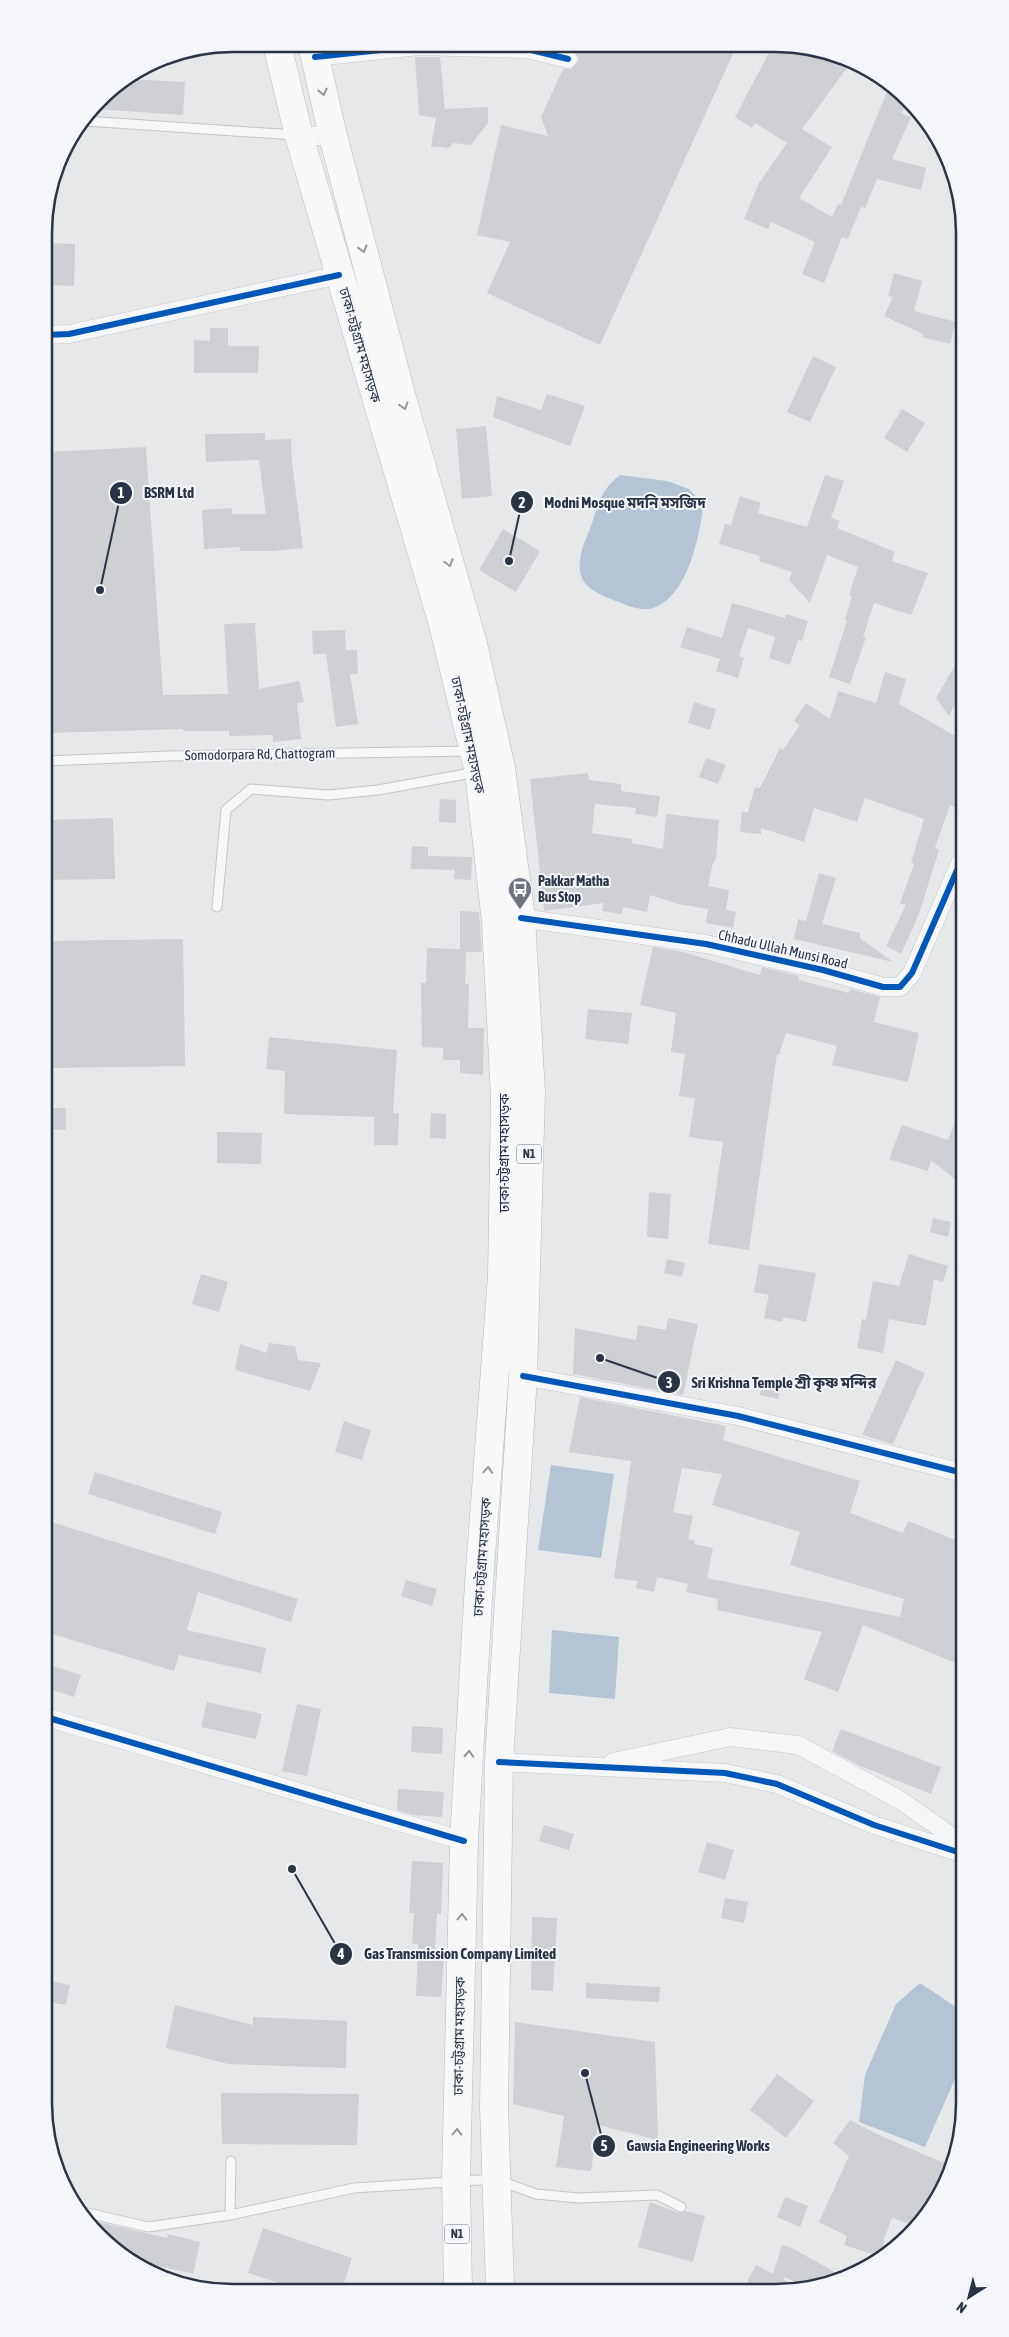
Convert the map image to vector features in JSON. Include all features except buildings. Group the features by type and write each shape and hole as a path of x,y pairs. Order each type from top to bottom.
{"highway":[{"name":"ঢাকা-চট্টগ্রাম মহাসড়ক","path":"279,52 299,136 442,621 477,761 496,932 505,1098 502,1276 479,1584 464,1841 456,2180 458,2284"},
{"name":"ঢাকা-চট্টগ্রাম মহাসড়ক","path":"314,52 333,136 402,398 473,644 501,768 521,918 530,1092 523,1376 499,1762 494,2107 500,2284"}],"street":[{"path":"541,52 568,58"},
{"path":"299,136 333,136"},
{"path":"52,335 69,334 339,275"},
{"name":"Chhadu Ullah Munsi Road","path":"521,918 706,944 823,970 883,987 900,986 912,973 956,872"},
{"path":"523,1376 738,1416 956,1472"},
{"path":"52,1719 464,1841"},
{"path":"593,1767 730,1737 798,1745 900,1800 956,1840"},
{"path":"499,1762 725,1773 777,1784 874,1825 956,1851"}],"lane":[{"path":"91,121 299,136"},
{"name":"Somodorpara Rd, Chattogram","path":"52,761 169,756 477,761"},
{"path":"217,907 226,810 251,789 328,795 378,790 477,761"},
{"path":"230,2215 231,2161"},
{"path":"89,2213 148,2228 230,2215 354,2188 495,2179 536,2194 578,2198 656,2195 681,2207"}],"water":[{"path":"620,475 667,481 689,489 703,503 695,547 683,579 675,592 665,602 649,609 629,606 597,593 584,582 580,571 580,558 598,504 608,486"},
{"path":"551,1465 614,1474 601,1558 538,1550"},
{"path":"552,1630 619,1637 615,1699 549,1693"},
{"path":"920,1983 956,2007 955,2079 925,2147 859,2122 865,2075 896,2004"}],"cycle path":[{"path":"315,57 362,52"},
{"path":"539,52 568,59"},
{"path":"52,335 69,334 339,275"},
{"path":"521,918 706,944 823,970 883,987 900,987 912,973 956,872"},
{"path":"523,1376 738,1416 956,1471"},
{"path":"52,1719 464,1841"},
{"path":"499,1762 725,1773 777,1784 874,1825 956,1851"}],"place":[{"name":"Modni Mosque মদনি মসজিদ","path":"509,561"},
{"name":"BSRM Ltd","path":"100,590"},
{"name":"Pakkar Matha Bus Stop","path":"520,910"},
{"name":"Sri Krishna Temple শ্রী কৃষ্ণ মন্দির","path":"600,1358"},
{"name":"Gas Transmission Company Limited","path":"292,1869"},
{"name":"Gawsia Engineering Works","path":"585,2073"}]}
